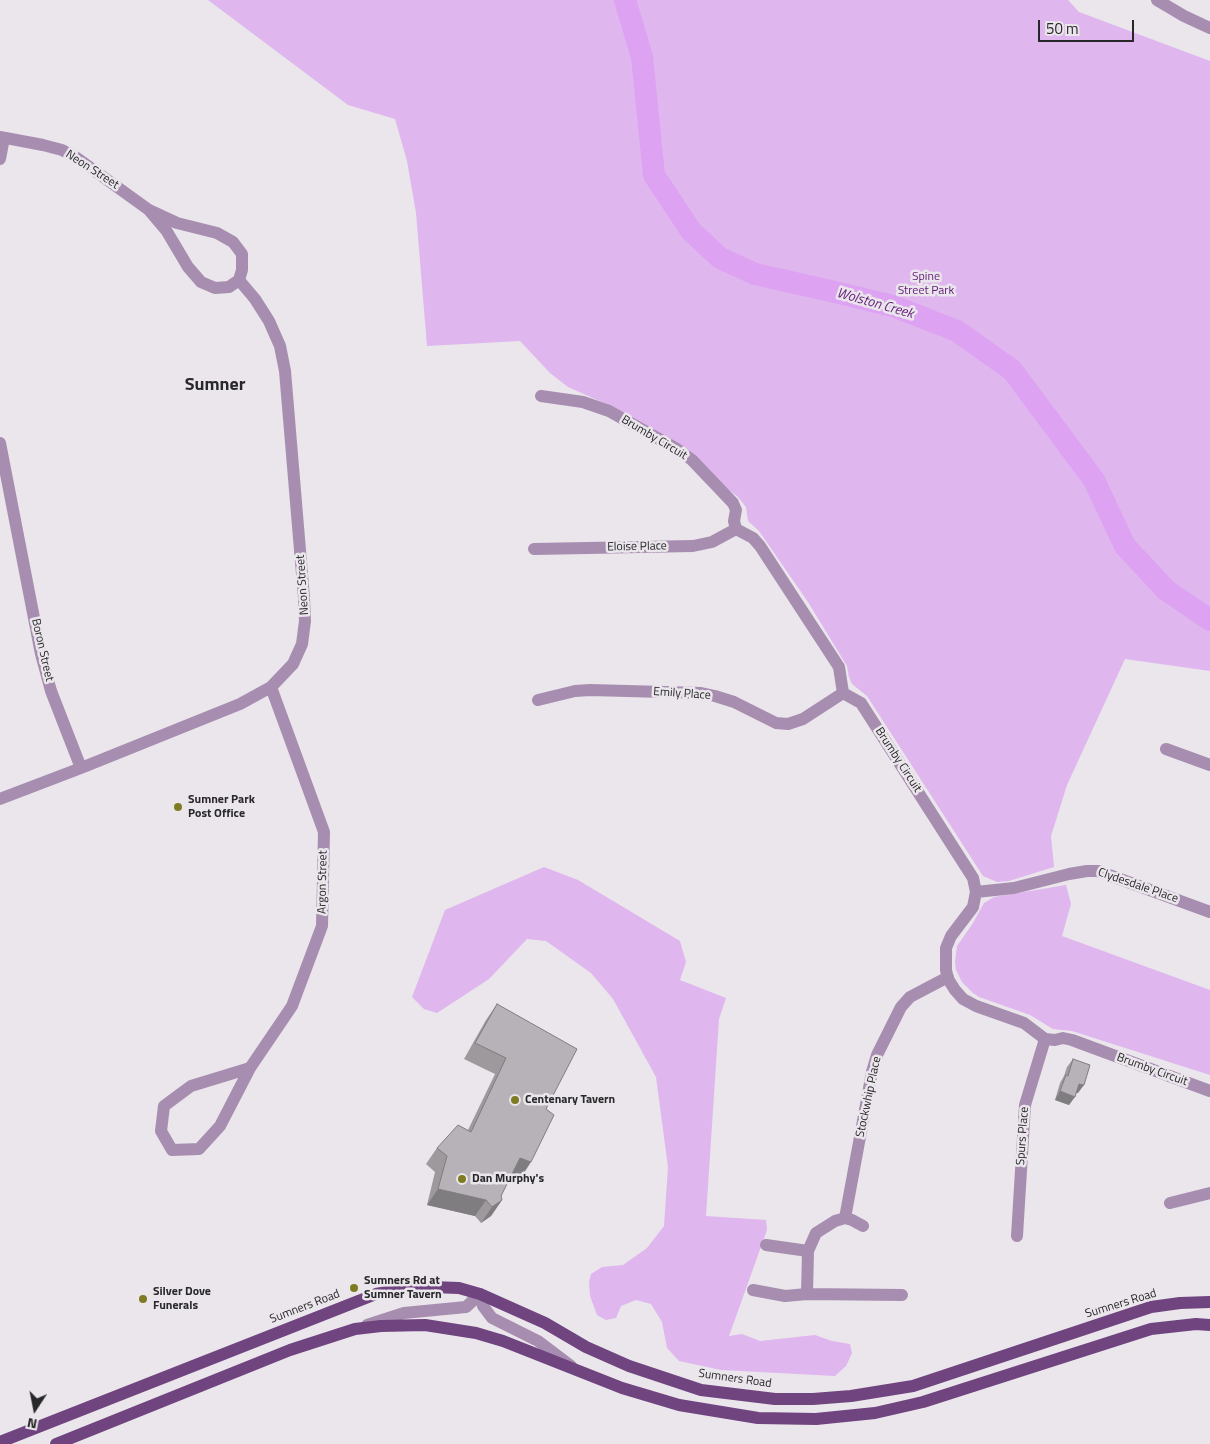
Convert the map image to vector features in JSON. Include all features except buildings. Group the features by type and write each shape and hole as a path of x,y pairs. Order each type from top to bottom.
{"main road":[{"name":"Sumners Road","path":"0,1442 376,1294 408,1288 459,1288 480,1294 545,1323 586,1347 630,1366 701,1390 775,1399 851,1396 913,1386 1151,1307 1180,1303 1210,1302"},
{"path":"56,1444 299,1347 354,1329 381,1326 424,1325 457,1329 503,1341 622,1388 679,1405 758,1418 816,1419 875,1413 923,1402 1151,1330 1196,1324 1210,1326"},
{"path":"243,1346 251,1366"}],"street":[{"path":"1157,0 1184,16 1210,28"},
{"path":"0,159 2,138"},
{"name":"Neon Street","path":"2,138 62,150 77,158 149,210 177,223 217,233 233,242 242,254 242,270 238,280 229,287 215,288 201,282 188,267 166,230 149,210"},
{"name":"Neon Street","path":"81,768 240,704 270,687 293,664 302,644 305,621 304,598 285,371 280,346 270,320 238,280"},
{"name":"Brumby Circuit","path":"541,396 598,406 677,449 692,460 733,503 736,510 734,521 736,529"},
{"name":"Boron Street","path":"0,443 41,654 51,691 81,768"},
{"path":"736,529 753,538 760,546 839,667 844,693"},
{"name":"Eloise Place","path":"534,549 693,546 712,542 736,529"},
{"name":"Argon Street","path":"250,1068 192,1086 164,1106 161,1131 172,1150 199,1149 220,1126 250,1068 292,1006 322,926 324,832 270,687"},
{"name":"Emily Place","path":"538,700 575,691 590,690 701,693 734,702 776,723 788,724 803,719 844,693"},
{"name":"Brumby Circuit","path":"844,693 861,703 967,867 973,878 976,892"},
{"path":"1166,750 1210,765"},
{"path":"0,799 81,768"},
{"name":"Clydesdale Place","path":"976,892 1014,888 1070,874 1098,871 1210,912"},
{"path":"976,892 973,907 951,936 946,948 945,960 948,977 955,990 976,1006 1024,1023 1045,1039"},
{"name":"Stockwhip Place","path":"845,1218 877,1055 901,1007 910,997 948,977"},
{"name":"Brumby Circuit","path":"1045,1039 1055,1040 1062,1038 1072,1040 1210,1091"},
{"name":"Spurs Place","path":"1017,1236 1025,1105 1045,1039"},
{"path":"1170,1203 1210,1193"},
{"path":"807,1294 808,1251 816,1233 835,1221 845,1218 863,1226"},
{"path":"766,1245 808,1251"},
{"path":"753,1290 785,1296 807,1294 902,1296"},
{"path":"354,1329 404,1313 466,1307 480,1294 483,1306 492,1318 538,1341 575,1369"}],"green space":[{"name":"Spine Street Park","path":"208,0 1068,0 1079,12 1210,61 1210,671 1125,659 1067,785 1051,836 1054,867 1009,881 997,882 983,876 867,696 852,684 847,666 808,602 759,531 748,521 746,507 737,496 604,403 568,387 550,373 520,341 427,346 416,213 407,161 395,119 348,105"},
{"path":"544,867 578,880 680,941 686,962 680,980 726,998 719,1019 706,1216 766,1220 767,1230 729,1336 742,1334 760,1341 815,1335 832,1341 850,1344 852,1353 846,1366 835,1376 721,1370 679,1361 667,1348 662,1322 651,1304 636,1300 621,1306 616,1318 606,1320 597,1315 590,1296 589,1282 591,1274 602,1267 623,1265 647,1248 664,1226 668,1167 656,1077 613,999 591,973 546,941 527,939 489,979 437,1013 424,1009 412,997 445,910"},
{"path":"1066,885 1071,904 1062,936 1210,990 1210,1075 1072,1031 1053,1029 1030,1015 979,997 962,982 956,970 957,946 984,903 994,897"}],"waterway":[{"name":"Wolston Creek","path":"625,0 642,57 654,175 691,231 720,258 755,274 893,306 957,331 1012,370 1094,480 1125,546 1166,590 1210,620"}],"place":[{"name":"Sumner Park Post Office","path":"178,807"},
{"name":"Centenary Tavern","path":"515,1100"},
{"name":"Dan Murphy's","path":"462,1179"},
{"name":"Sumners Rd at Sumner Tavern","path":"354,1288"},
{"name":"Silver Dove Funerals","path":"143,1299"}],"district":[{"name":"Sumner","path":"215,386"}]}
